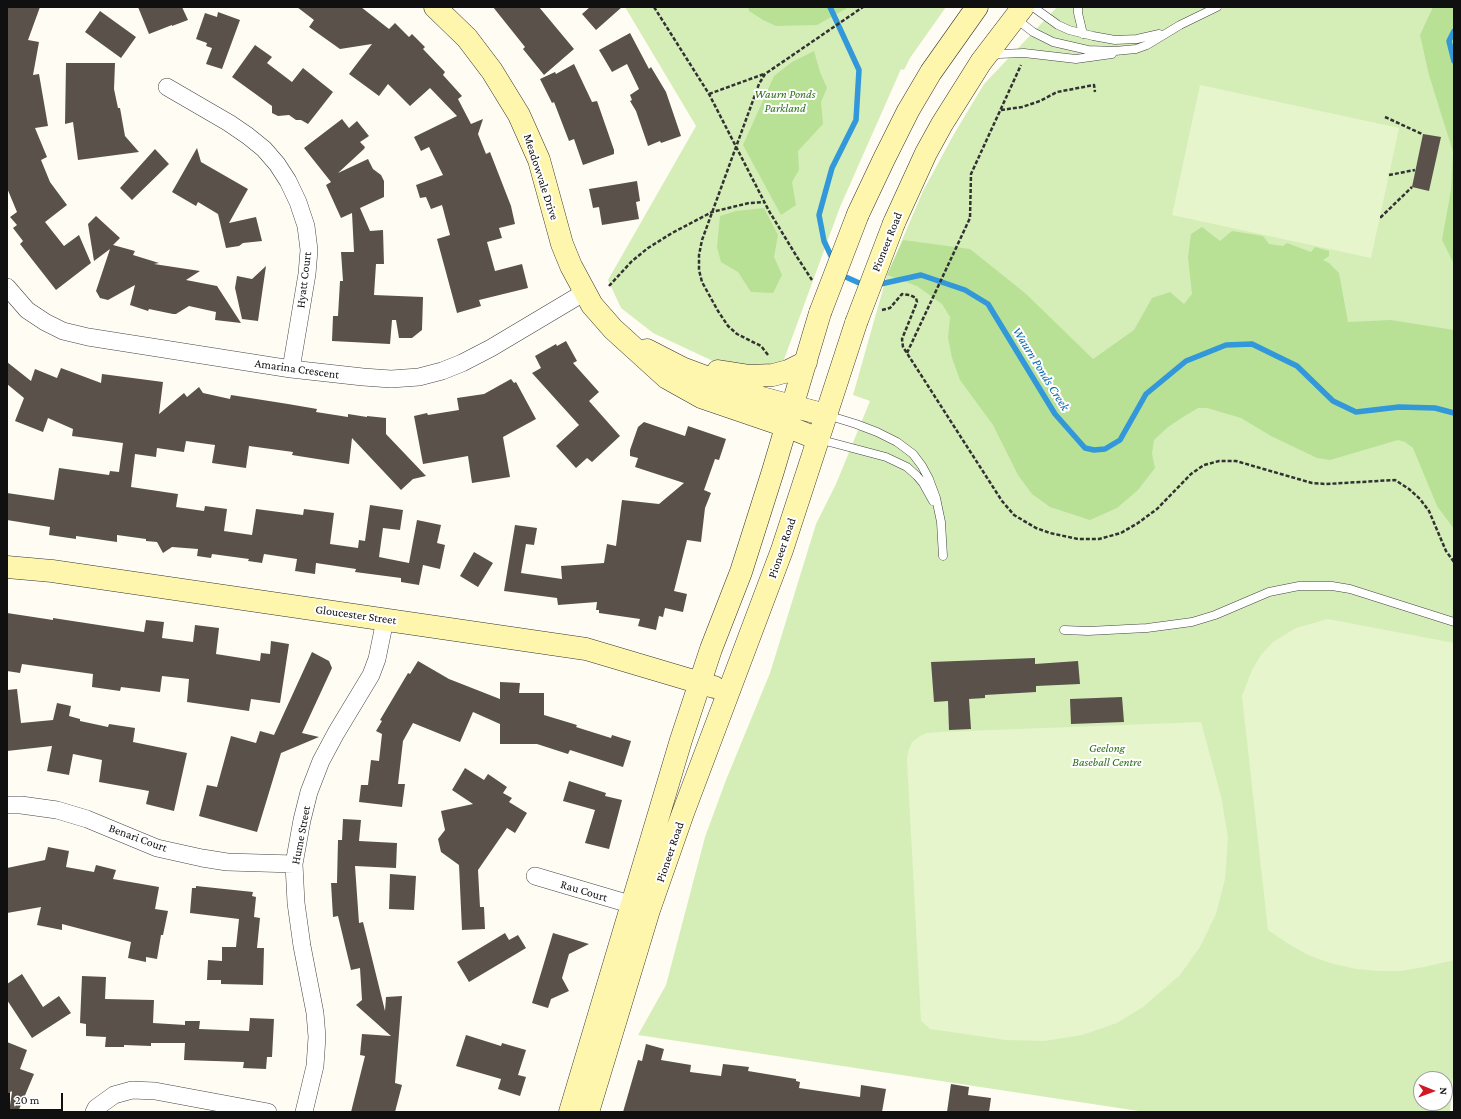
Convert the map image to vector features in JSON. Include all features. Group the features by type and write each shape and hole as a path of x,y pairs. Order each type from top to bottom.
{"main road":[{"name":"Meadowvale Drive","path":"435,7 467,38 492,71 519,115 539,160 560,237 571,266 592,305 616,332 667,378 701,397 789,417"},
{"name":"Pioneer Road","path":"588,1112 641,908 681,740 711,649 741,572 820,313 858,214 908,111 931,72 977,7"},
{"name":"Pioneer Road","path":"570,1112 641,908 728,691 782,550 856,323 894,224 926,153 942,124 981,62 1020,10"},
{"path":"616,332 652,343 684,359 724,373 750,376 773,375 788,371 806,362"},
{"path":"789,417 826,415"},
{"path":"789,417 818,439"},
{"name":"Gloucester Street","path":"7,567 52,570 586,649 728,691"}],"street":[{"name":"Hyatt Court","path":"167,87 229,123 254,140 277,164 295,195 306,226 309,250 291,369"},
{"name":"Amarina Crescent","path":"7,287 27,310 45,322 63,331 88,337 291,369 391,379 419,377 442,371 462,363 491,348 585,292"},
{"name":"Hume Street","path":"304,1112 315,1066 317,1037 316,1013 302,946 296,902 294,864 302,820 316,773 336,733 371,675 378,653 385,620"},
{"name":"Benari Court","path":"7,805 21,805 57,810 88,819 157,848 202,858 227,862 294,864"},
{"name":"Rau Court","path":"535,876 641,908"},
{"path":"94,1112 96,1108 114,1095 132,1090 155,1091 268,1112"}],"lane":[{"path":"1078,7 1083,34"},
{"path":"981,62 999,54 1024,53 1076,59 1102,56 1136,49 1147,45 1173,29 1217,7"},
{"path":"1020,10 1083,34 1115,40 1137,39 1156,35 1173,29"},
{"path":"1020,10 1033,32 1053,42 1088,50 1115,51 1136,49"},
{"path":"826,415 877,432 897,442 913,454 929,479 936,498 940,516 943,556"},
{"path":"818,439 886,457 907,467 922,482 932,498 940,516"},
{"path":"1064,630 1088,631 1147,628 1192,622 1215,615 1269,592 1300,586 1332,586 1350,589 1454,622"}],"path":[{"path":"654,7 709,94 765,202 797,257 812,280 818,284"},
{"path":"709,94 765,74 863,7"},
{"path":"907,353 970,218 971,174 1024,59 1024,53"},
{"path":"765,74 759,84 712,212 698,255 698,270 702,282 728,326 737,334 761,346 766,351 770,359"},
{"path":"1000,110 1022,107 1040,101 1057,92 1094,85 1095,92"},
{"path":"1385,117 1422,134"},
{"path":"1389,175 1415,170"},
{"path":"1380,217 1412,187"},
{"path":"609,286 632,261 648,248 712,212 749,203 765,202"},
{"path":"878,309 885,310 890,308 902,294 910,295 916,298 916,304 902,339 902,345 1002,501 1014,515 1036,528 1050,533 1078,539 1099,538 1121,533 1157,510 1191,474 1204,465 1219,461 1236,461 1319,483 1395,480 1409,489 1425,505 1446,551 1454,562"}],"green space":[{"name":"Waurn Ponds Parkland","path":"625,7 946,7 910,58 904,70 901,69 840,207 782,365 728,368 653,333 621,308 608,280 696,126"},
{"path":"748,7 849,7 817,25 776,26 749,11"},
{"name":"Geelong Baseball Centre","path":"1057,7 1454,7 1454,1065 1453,1077 1453,1071 1413,1071 1413,1111 1450,1112 1145,1112 638,1035 666,985 705,837 726,780 770,673 816,524 836,484 870,401 853,395 887,275 923,191 954,134 984,84"},
{"path":"1433,7 1454,7 1454,264 1442,240 1451,190 1453,152 1429,75 1420,35"},
{"path":"814,51 820,72 827,88 821,102 823,124 798,151 799,170 792,182 796,205 781,215 743,145 774,76 792,62"},
{"path":"1200,85 1399,128 1371,258 1172,215"},
{"path":"764,208 778,235 774,257 782,275 773,293 751,292 738,272 721,262 717,247 720,216 736,211"},
{"path":"1202,227 1220,241 1232,231 1263,236 1269,244 1283,246 1287,243 1311,252 1315,247 1329,251 1329,256 1323,260 1329,263 1339,273 1348,322 1391,320 1454,330 1454,529 1437,506 1413,448 1405,442 1398,440 1330,460 1317,458 1271,436 1241,418 1207,408 1198,408 1183,417 1168,427 1154,440 1152,454 1155,468 1138,490 1117,508 1090,520 1050,507 1032,494 1018,475 993,425 960,380 952,358 948,338 950,317 942,304 917,286 887,275 903,240 970,249 1025,293 1093,359 1134,330 1152,298 1170,292 1184,304 1192,294 1188,257 1191,234"},
{"path":"1328,619 1454,643 1454,960 1401,971 1356,969 1330,963 1308,955 1268,930 1242,696 1252,670 1261,655 1273,642 1296,628"},
{"path":"1201,722 1221,796 1228,837 1225,879 1216,914 1200,947 1180,975 1143,1007 1117,1023 1082,1035 1044,1041 1006,1040 930,1029 921,1021 907,759 912,742 927,733 940,732"}],"building":[{"path":"7,7 40,7 28,40 39,42 33,75 39,74 48,126 35,128 47,157 41,160 50,182 67,205 45,222 64,246 79,235 91,263 56,290 20,244 23,241 13,228 17,225 10,217 17,212 7,188"},
{"path":"138,7 182,7 188,20 149,34"},
{"path":"297,7 361,7 389,29 395,23 409,37 412,34 425,47 423,49 445,72 443,75 462,96 458,99 471,124 483,119 478,134 486,154 490,152 511,206 515,224 499,228 502,238 487,242 495,271 522,264 528,288 479,300 481,306 457,313 437,239 450,235 442,205 431,209 426,197 420,198 416,185 443,175 429,147 421,151 414,137 457,116 430,88 410,106 388,84 379,96 349,74 372,44 340,49 309,27 314,20"},
{"path":"493,7 539,7 574,49 544,75 523,49 525,47"},
{"path":"590,7 622,7 596,30 582,14"},
{"path":"100,11 136,37 121,58 85,32"},
{"path":"218,12 240,20 222,69 206,64 212,48 206,46 207,43 196,39 205,13 217,17"},
{"path":"630,33 649,69 651,67 666,92 681,136 661,143 660,141 648,146 636,111 630,101 632,100 630,95 639,89 627,64 612,72 599,50"},
{"path":"255,45 272,57 267,63 292,82 303,68 333,92 308,124 301,120 296,120 289,115 278,116 272,113 272,106 232,77"},
{"path":"66,63 115,63 114,89 118,108 120,108 125,136 139,152 78,160 73,122 65,124"},
{"path":"574,64 592,102 597,101 614,150 614,154 583,165 574,139 569,141 554,102 552,103 540,79 555,72 556,74"},
{"path":"342,119 349,128 357,121 369,136 360,142 365,147 364,149 338,173 368,159 373,169 381,175 384,181 384,197 360,208 370,231 383,230 384,264 376,264 374,295 423,297 422,330 412,338 399,338 396,320 392,320 390,344 332,341 333,316 338,316 340,281 343,281 341,252 354,252 352,213 341,218 326,185 331,182 304,148"},
{"path":"1423,134 1441,137 1429,191 1412,187"},
{"path":"197,148 201,162 248,189 229,223 256,217 262,241 243,243 239,246 226,248 218,214 198,202 196,206 172,192"},
{"path":"155,149 169,164 132,200 120,188"},
{"path":"637,181 640,201 636,202 639,219 602,225 599,207 593,208 589,189"},
{"path":"96,216 120,238 113,245 135,251 133,255 159,263 154,264 200,271 186,280 217,286 241,323 215,320 216,312 189,306 176,314 173,314 149,309 148,311 130,305 135,285 108,300 100,298 96,291 110,249 94,261 88,224"},
{"path":"266,266 258,321 242,319 235,288 237,276 252,279"},
{"path":"566,341 577,361 573,363 599,392 589,401 620,436 592,462 587,458 576,468 556,446 579,425 532,373 541,368 535,356 556,344 557,346"},
{"path":"7,362 31,381 35,369 57,378 61,368 101,383 102,374 163,382 159,414 184,393 187,397 199,387 203,393 230,399 231,395 317,409 316,412 348,417 348,414 386,418 386,434 426,476 413,479 401,490 352,438 349,464 292,455 293,452 249,446 246,468 212,463 215,445 186,441 184,452 157,448 156,457 135,454 131,487 178,494 176,507 204,511 205,506 227,509 224,531 252,535 256,509 303,515 304,509 334,513 330,544 358,548 359,540 365,541 370,505 403,510 400,530 383,528 379,557 409,563 417,520 441,525 437,543 445,545 440,569 423,565 419,585 401,582 401,578 355,572 356,569 316,563 315,574 295,571 297,559 264,554 262,563 248,561 249,559 212,554 211,558 197,556 198,549 172,547 163,553 157,542 146,541 146,539 117,535 117,542 76,536 76,539 49,535 50,527 7,520 7,493 54,500 59,468 109,475 110,471 119,472 123,443 72,436 73,429 48,418 43,432 15,421 24,398 7,384"},
{"path":"511,379 514,383 516,382 536,419 503,437 510,477 472,483 468,456 423,464 414,416 427,413 428,415 459,410 457,398 484,394"},
{"path":"644,422 685,436 688,426 726,439 719,460 715,459 704,490 711,493 705,508 701,542 687,540 674,591 687,594 683,612 665,608 663,617 659,616 656,630 638,626 640,619 599,613 599,610 596,610 597,602 558,605 557,598 504,591 515,525 537,528 534,545 526,544 521,573 562,579 561,566 604,563 607,544 616,546 622,500 659,504 684,483 635,467 638,458 630,456 630,450 638,427"},
{"path":"474,552 493,563 478,587 460,576"},
{"path":"7,613 53,620 53,618 144,632 146,620 164,622 162,638 193,642 195,625 219,628 216,654 260,661 261,653 270,654 271,641 289,644 280,703 251,699 249,711 187,702 189,679 162,676 160,692 121,687 120,691 92,687 93,674 22,664 20,673 7,671"},
{"path":"312,652 329,661 332,668 302,733 319,737 281,753 257,832 199,816 207,785 217,787 231,736 256,743 260,731 274,735"},
{"path":"1035,658 1035,664 1078,661 1080,684 1036,686 1036,692 985,695 985,698 969,699 971,729 949,730 948,701 934,702 931,662"},
{"path":"418,661 449,679 500,699 500,682 520,683 519,693 544,693 544,715 577,725 576,727 611,738 612,735 631,741 623,767 570,750 568,754 537,744 500,744 500,724 473,712 460,742 413,723 403,741 398,784 405,784 402,807 359,802 361,785 368,785 371,760 379,761 382,734 376,731 382,721 380,720 408,673 410,674"},
{"path":"17,689 21,723 53,720 57,703 71,706 69,716 80,719 80,721 108,727 109,724 135,728 133,742 187,753 174,811 146,804 149,791 99,782 102,760 73,754 69,775 47,771 52,746 7,751 7,690"},
{"path":"1122,697 1124,722 1071,724 1070,699"},
{"path":"465,768 484,780 488,774 507,787 503,793 512,798 509,802 527,813 515,833 507,828 478,870 480,907 484,907 485,929 462,930 459,865 441,852 438,839 445,830 441,811 473,804 452,790"},
{"path":"569,781 606,793 605,796 622,800 609,849 585,843 595,810 563,801"},
{"path":"343,819 361,820 359,841 397,843 396,868 355,866 359,923 363,922 385,1011 386,997 402,996 395,1083 402,1085 395,1112 351,1112 365,1056 360,1055 362,1034 391,1036 356,1005 362,1000 360,968 351,970 338,916 333,917 331,883 337,883 338,840 342,840"},
{"path":"48,847 69,851 66,867 94,872 96,865 116,870 113,879 159,887 155,909 168,911 163,935 161,935 157,959 146,957 146,962 128,958 131,942 62,924 62,930 37,925 41,907 7,913 7,868 45,860"},
{"path":"390,874 416,876 414,910 389,909"},
{"path":"196,886 253,892 252,896 256,897 254,917 260,918 257,948 264,948 263,985 221,984 221,980 207,980 208,960 222,961 222,947 236,947 239,919 190,913 192,888 196,888"},
{"path":"505,933 509,940 518,935 526,948 469,982 457,962"},
{"path":"553,933 589,944 569,954 562,978 569,991 551,999 548,1008 532,1003"},
{"path":"22,974 43,1007 59,996 71,1013 32,1038 7,1000 7,984"},
{"path":"82,976 106,977 105,999 154,1000 153,1023 185,1025 185,1021 200,1021 199,1029 249,1031 250,1018 274,1019 272,1057 267,1057 266,1069 243,1068 244,1062 184,1060 185,1043 151,1043 151,1046 124,1045 124,1047 105,1047 106,1037 86,1036 86,1024 80,1023"},
{"path":"466,1035 501,1046 502,1043 526,1050 518,1075 526,1077 520,1096 498,1089 501,1079 456,1066"},
{"path":"7,1042 27,1050 20,1069 34,1074 18,1112 9,1112 12,1092 11,1091 7,1098"},
{"path":"646,1044 664,1049 661,1060 691,1065 690,1072 721,1076 723,1064 749,1067 748,1071 796,1079 796,1081 800,1082 799,1088 860,1097 861,1085 886,1089 882,1112 623,1112 638,1060 642,1061"},
{"path":"951,1084 969,1087 968,1095 991,1098 989,1112 947,1112"}],"waterway":[{"name":"Waurn Ponds Creek","path":"830,7 859,70 856,120 832,168 819,215 824,241 833,260"},
{"path":"1454,31 1449,41 1454,61"},
{"name":"Waurn Ponds Creek","path":"839,274 866,286"},
{"name":"Waurn Ponds Creek","path":"876,285 921,275 965,290 988,304 1055,414 1085,448 1094,450 1105,449 1120,440 1146,394 1186,361 1226,345 1252,344 1297,366 1333,401 1356,412 1399,407 1435,408 1454,413"}]}
